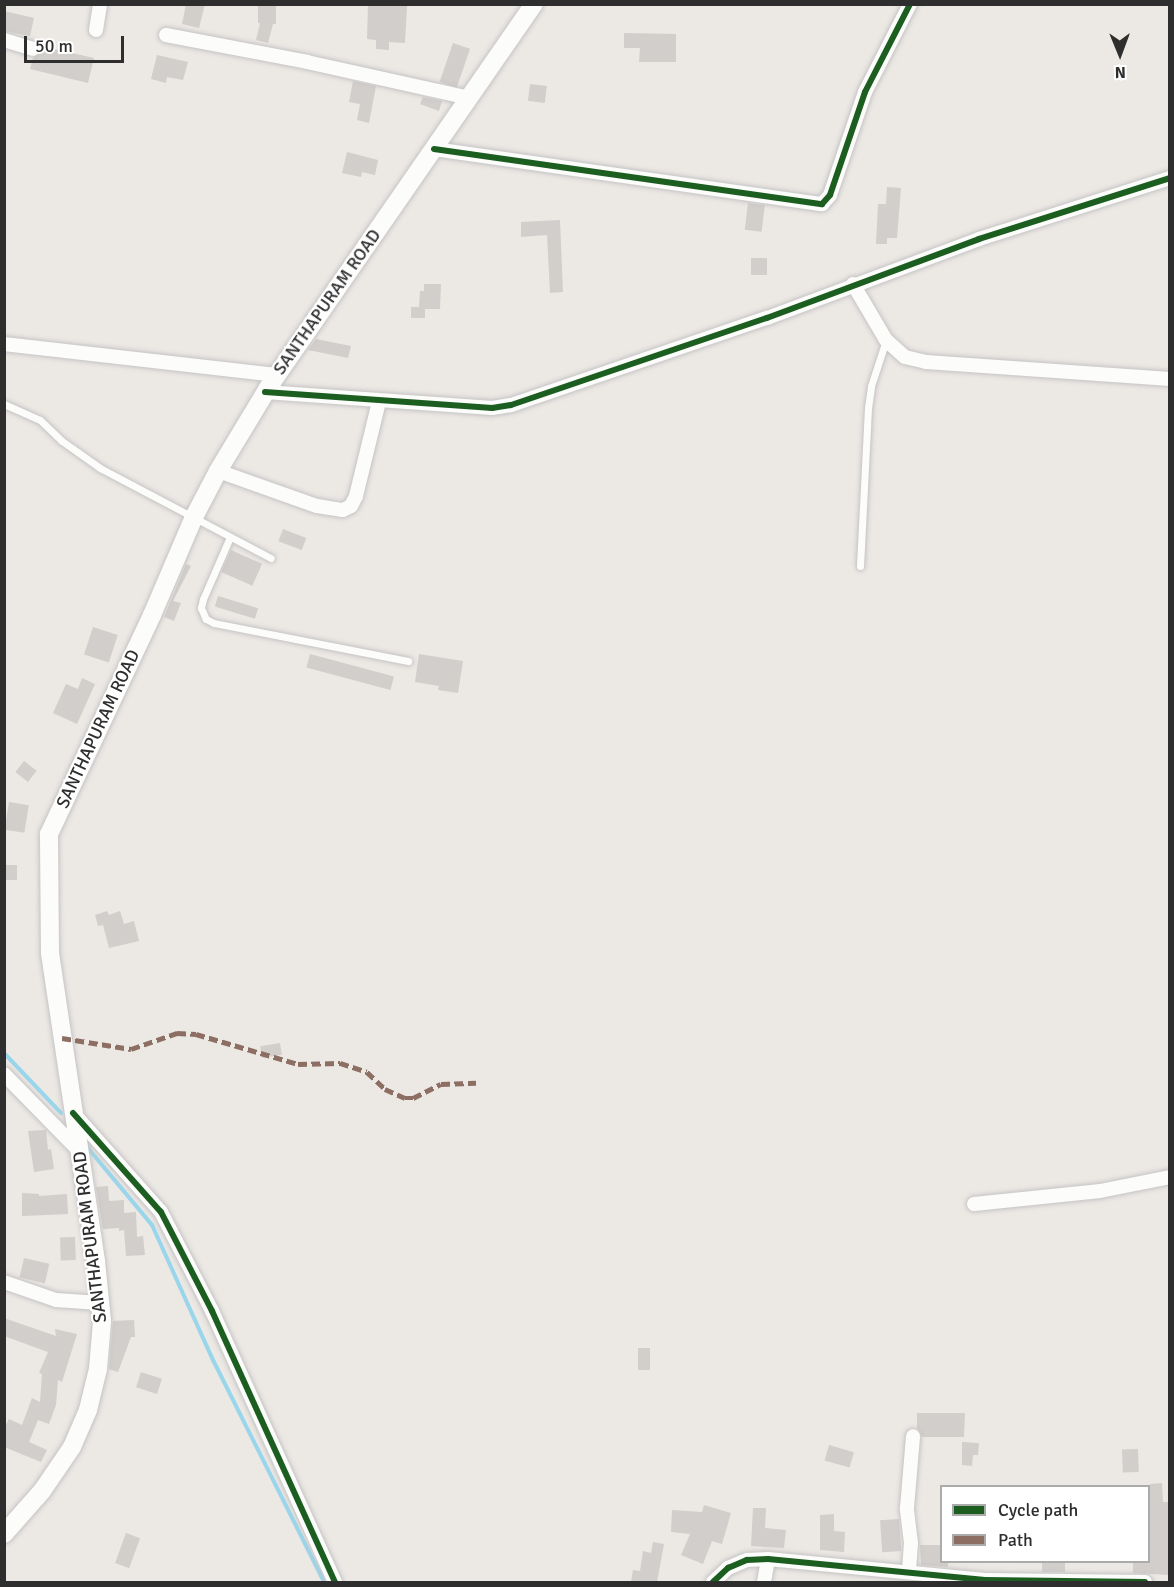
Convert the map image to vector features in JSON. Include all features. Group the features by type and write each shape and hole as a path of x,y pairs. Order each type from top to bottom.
{"main road":[{"name":"SANTHAPURAM ROAD","path":"4,1534 48,1483 72,1447 88,1410 98,1369 102,1321 81,1153 73,1113 50,952 49,834 152,615 194,517 218,471 270,384 534,4"}],"street":[{"path":"96,30 100,4"},
{"path":"434,149 822,204 830,195 865,92 910,4"},
{"path":"166,35 307,62 470,98"},
{"path":"4,40 33,49"},
{"path":"4,344 379,402 492,408 511,405 767,318 853,284 979,239 1170,178"},
{"path":"853,284 886,340 905,357 926,362 1170,379"},
{"path":"218,471 317,506 343,510 351,506 356,496 379,402"},
{"path":"4,1074 81,1153"},
{"path":"73,1113 161,1212 213,1311 335,1582"},
{"path":"974,1204 1100,1191 1170,1177"},
{"path":"4,1282 56,1300 100,1303"},
{"path":"909,1571 911,1543 907,1508 913,1436"},
{"path":"713,1582 728,1568 747,1560 768,1559 884,1568 985,1580 1137,1582"},
{"path":"764,1582 768,1559"},
{"path":"883,1582 884,1568"}],"lane":[{"path":"860,566 868,408 871,386 886,340"},
{"path":"4,404 40,420 62,441 100,468 271,558"},
{"path":"230,537 203,599 201,608 206,619 214,623 408,661"}],"building":[{"path":"186,4 205,4 199,28 182,24"},
{"path":"258,4 276,4 276,24 273,24 268,43 256,40 260,23 258,23"},
{"path":"368,5 407,6 405,43 389,42 389,50 376,49 376,40 367,39"},
{"path":"4,11 34,18 30,36 4,31"},
{"path":"624,33 676,34 676,62 639,62 640,48 624,48"},
{"path":"453,43 470,49 457,88 440,82"},
{"path":"41,46 94,58 88,83 30,69 33,58 41,52"},
{"path":"157,55 188,62 183,80 167,77 166,83 151,79"},
{"path":"353,81 376,86 369,123 357,120 360,104 349,102"},
{"path":"530,84 547,86 545,103 528,101"},
{"path":"423,97 442,101 439,111 420,104"},
{"path":"347,152 378,160 375,175 362,172 361,177 342,173"},
{"path":"887,187 901,188 897,238 887,238 887,244 876,244 878,204 886,204"},
{"path":"748,203 765,205 762,232 745,230"},
{"path":"560,220 563,292 550,293 547,235 521,237 521,222"},
{"path":"751,258 767,258 767,275 751,275"},
{"path":"424,284 441,284 440,309 425,309 425,318 411,318 411,307 419,307 420,291 424,291"},
{"path":"316,339 351,346 348,358 308,350"},
{"path":"283,529 306,538 302,550 278,541"},
{"path":"231,550 262,564 252,586 221,572"},
{"path":"186,564 191,566 173,601 181,603 174,621 164,617"},
{"path":"218,596 258,608 255,619 215,607"},
{"path":"93,627 118,635 109,663 84,655"},
{"path":"310,654 394,677 390,690 306,668"},
{"path":"419,654 463,661 458,693 438,690 439,686 415,682"},
{"path":"82,678 95,684 77,724 53,713 66,684 78,689"},
{"path":"24,761 37,771 28,782 15,772"},
{"path":"9,802 29,805 24,833 5,830"},
{"path":"4,865 17,865 17,880 4,880"},
{"path":"107,911 109,915 120,911 124,924 134,921 139,941 109,948 103,925 98,926 95,915"},
{"path":"280,1043 282,1055 262,1058 260,1046"},
{"path":"46,1130 48,1150 51,1149 54,1169 34,1172 28,1131"},
{"path":"108,1186 109,1201 124,1200 124,1213 136,1212 137,1237 143,1236 145,1255 126,1256 124,1230 103,1229 96,1187"},
{"path":"22,1193 39,1194 39,1196 67,1194 68,1214 22,1216"},
{"path":"75,1237 76,1260 61,1261 60,1238"},
{"path":"24,1258 49,1264 45,1283 20,1277"},
{"path":"4,1318 56,1336 55,1329 77,1334 62,1382 58,1380 56,1405 49,1424 38,1420 29,1442 47,1450 41,1462 4,1447 4,1428 9,1419 22,1425 32,1398 40,1402 42,1374 39,1373 48,1352 4,1336"},
{"path":"134,1320 135,1337 131,1337 118,1372 109,1369 113,1321"},
{"path":"638,1348 650,1348 650,1370 638,1370"},
{"path":"141,1372 162,1379 157,1394 136,1387"},
{"path":"917,1413 965,1413 964,1437 922,1437 917,1428"},
{"path":"962,1442 979,1443 978,1455 973,1455 972,1466 962,1465"},
{"path":"829,1445 854,1452 850,1468 825,1460"},
{"path":"1138,1449 1139,1472 1123,1473 1122,1450"},
{"path":"1162,1483 1163,1502 1170,1502 1170,1575 1133,1573 1133,1563 1150,1563 1150,1484"},
{"path":"704,1505 731,1513 722,1544 712,1541 703,1564 681,1555 690,1534 671,1532 672,1510 702,1512"},
{"path":"753,1508 766,1508 765,1528 786,1530 784,1548 751,1546"},
{"path":"834,1514 834,1531 845,1532 844,1552 820,1550 820,1515"},
{"path":"899,1519 901,1551 882,1552 880,1520"},
{"path":"126,1533 140,1538 129,1568 115,1563"},
{"path":"653,1542 664,1544 657,1582 631,1582 633,1570 640,1571 643,1551 651,1553"},
{"path":"920,1545 940,1545 940,1563 948,1563 948,1567 921,1565"},
{"path":"1042,1563 1065,1563 1065,1572 1042,1572"}],"waterway":[{"path":"4,1053 61,1113"},
{"path":"87,1147 152,1225 213,1360 324,1582"}],"marked path":[{"path":"62,1038 131,1049 177,1033 196,1034 298,1064 340,1063 367,1072 385,1089 405,1098 413,1098 441,1084 476,1083"}],"cycle path":[{"path":"434,149 822,204 830,195 865,92 910,4"},
{"path":"265,392 492,408 511,405 767,318 979,239 1170,178"},
{"path":"73,1113 161,1212 212,1311 335,1582"},
{"path":"713,1582 728,1568 747,1560 768,1559 985,1580 1145,1582"}]}
